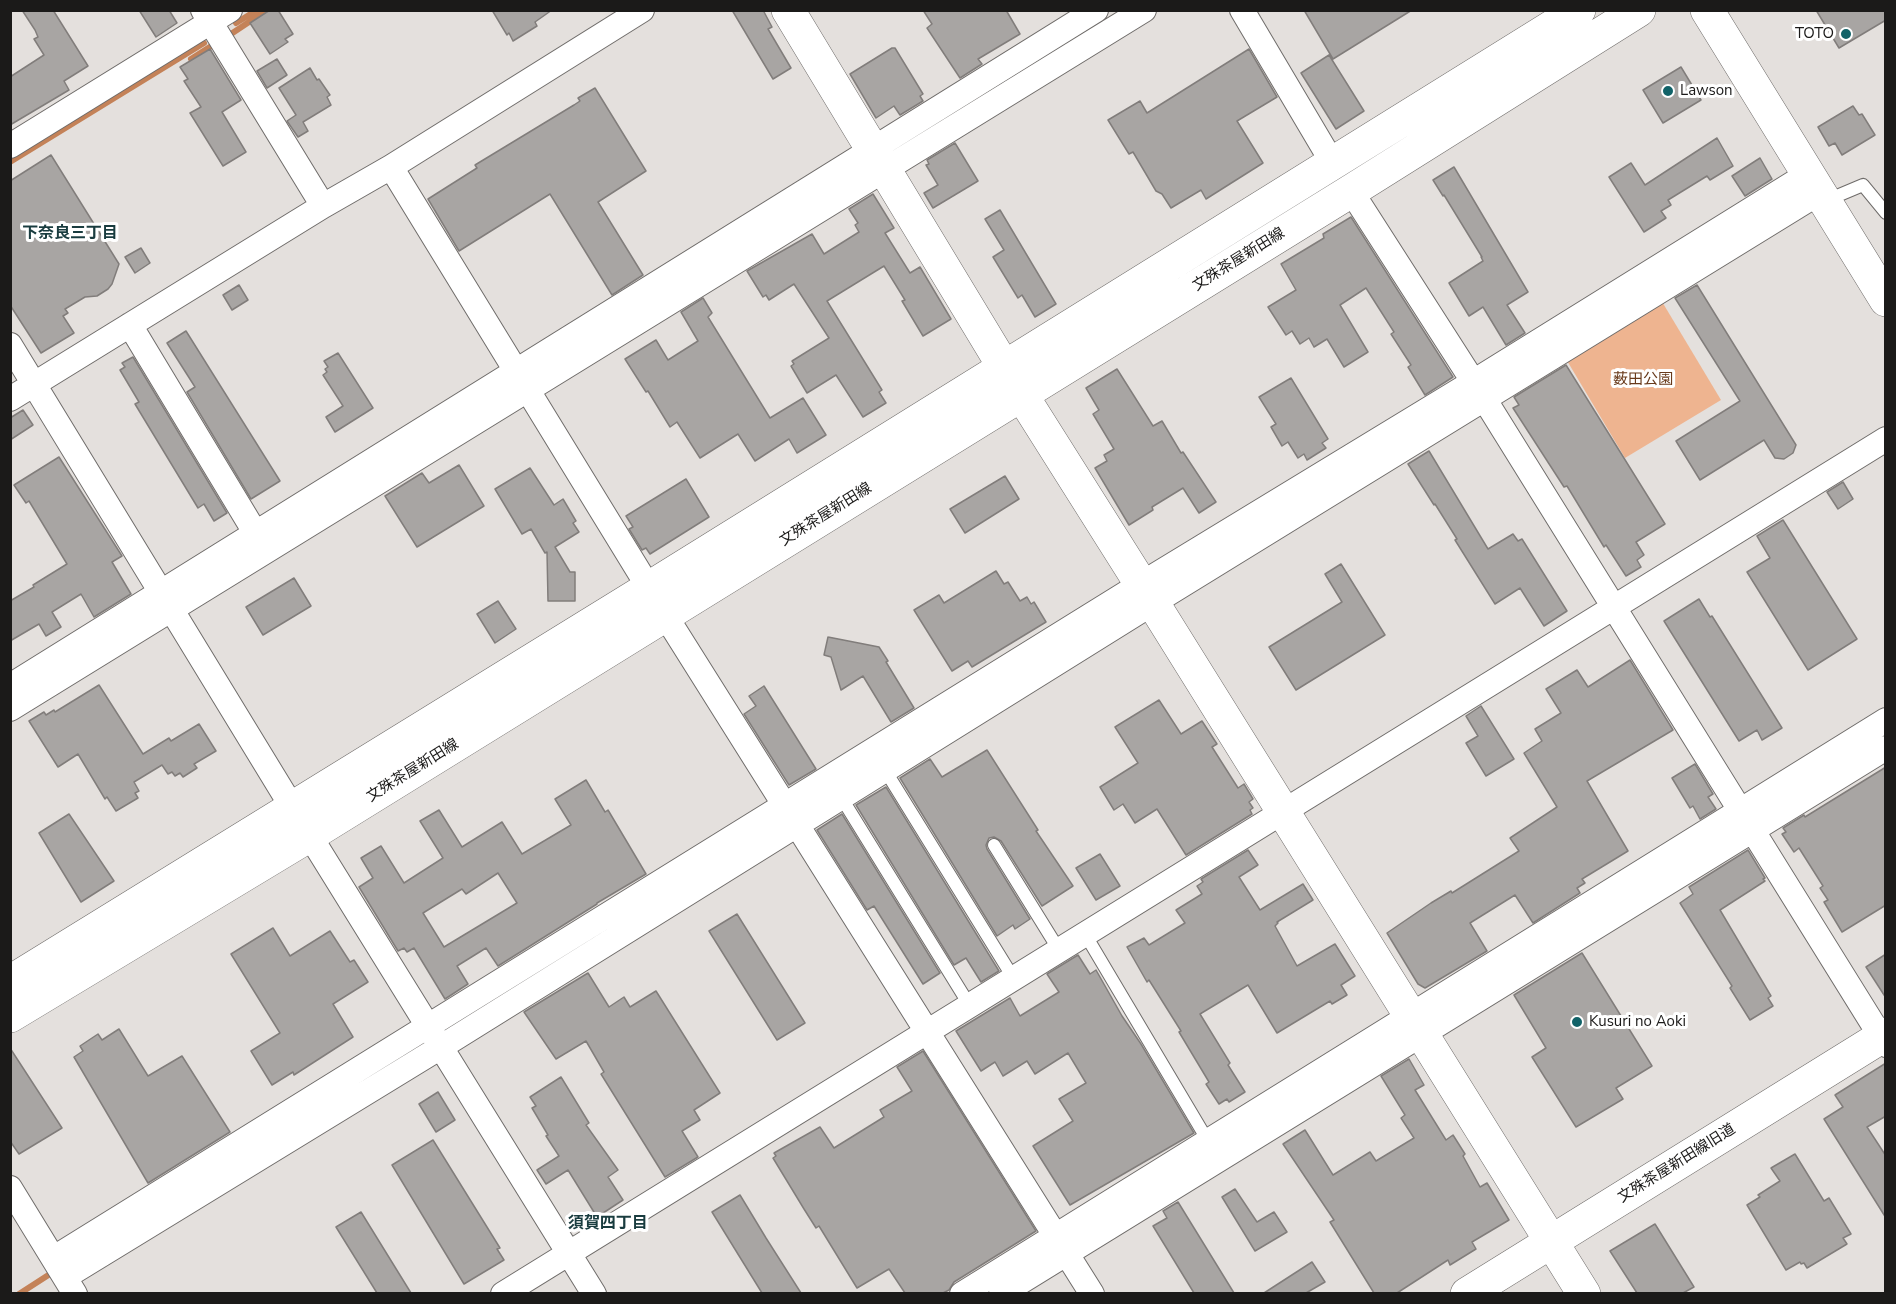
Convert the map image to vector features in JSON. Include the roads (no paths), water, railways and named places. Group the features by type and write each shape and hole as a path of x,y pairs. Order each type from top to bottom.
{"main road":[{"path":"788,10 1004,367 1584,1293"},
{"name":"文殊茶屋新田線","path":"10,1016 310,835 1004,367 1579,10"},
{"name":"文殊茶屋新田線","path":"10,982 292,807 1022,394 1639,10"},
{"path":"1707,10 1886,300"},
{"name":"文殊茶屋新田線旧道","path":"1467,1293 1884,1038"}],"street":[{"path":"10,399 323,206 391,167 642,10"},
{"path":"879,160 1096,10"},
{"path":"10,710 167,602 879,160 1144,10"},
{"path":"1242,10 1332,162"},
{"path":"10,146 214,14 323,206"},
{"path":"391,167 657,602 1092,1293"},
{"path":"64,1276 441,1047 792,815 1147,593 1817,189"},
{"path":"1351,191 1479,391 1752,831 1884,1038"},
{"path":"130,325 256,534"},
{"path":"10,345 292,807 594,1293"},
{"path":"10,686 167,602 256,534 523,380"},
{"path":"502,1293 1886,439"},
{"path":"64,1276 428,1026 792,815 841,797 885,770 1147,593"},
{"path":"962,1293 1062,1244 1416,1024 1739,810 1886,720"},
{"path":"1001,1293 1062,1244 1208,1141 1752,831 1886,748"},
{"path":"10,1188 64,1276"}],"lane":[{"path":"1817,189 1863,185 1886,213"},
{"path":"885,770 1014,978"},
{"path":"841,797 970,1006"},
{"path":"994,845 1059,950"},
{"path":"1085,934 1208,1141"}],"waterway":[{"path":"236,23 257,10"},
{"path":"225,38 267,10"},
{"path":"10,162 204,43"},
{"path":"191,59 216,43"},
{"path":"19,1294 50,1274"}],"place":[{"name":"TOTO","path":"1846,34"},
{"name":"Lawson","path":"1668,91"},
{"name":"Kusuri no Aoki","path":"1577,1022"}],"district":[{"name":"下奈良三丁目","path":"70,234"},
{"name":"須賀四丁目","path":"608,1224"}],"park label":[{"name":"薮田公園","path":"1643,380"}]}
